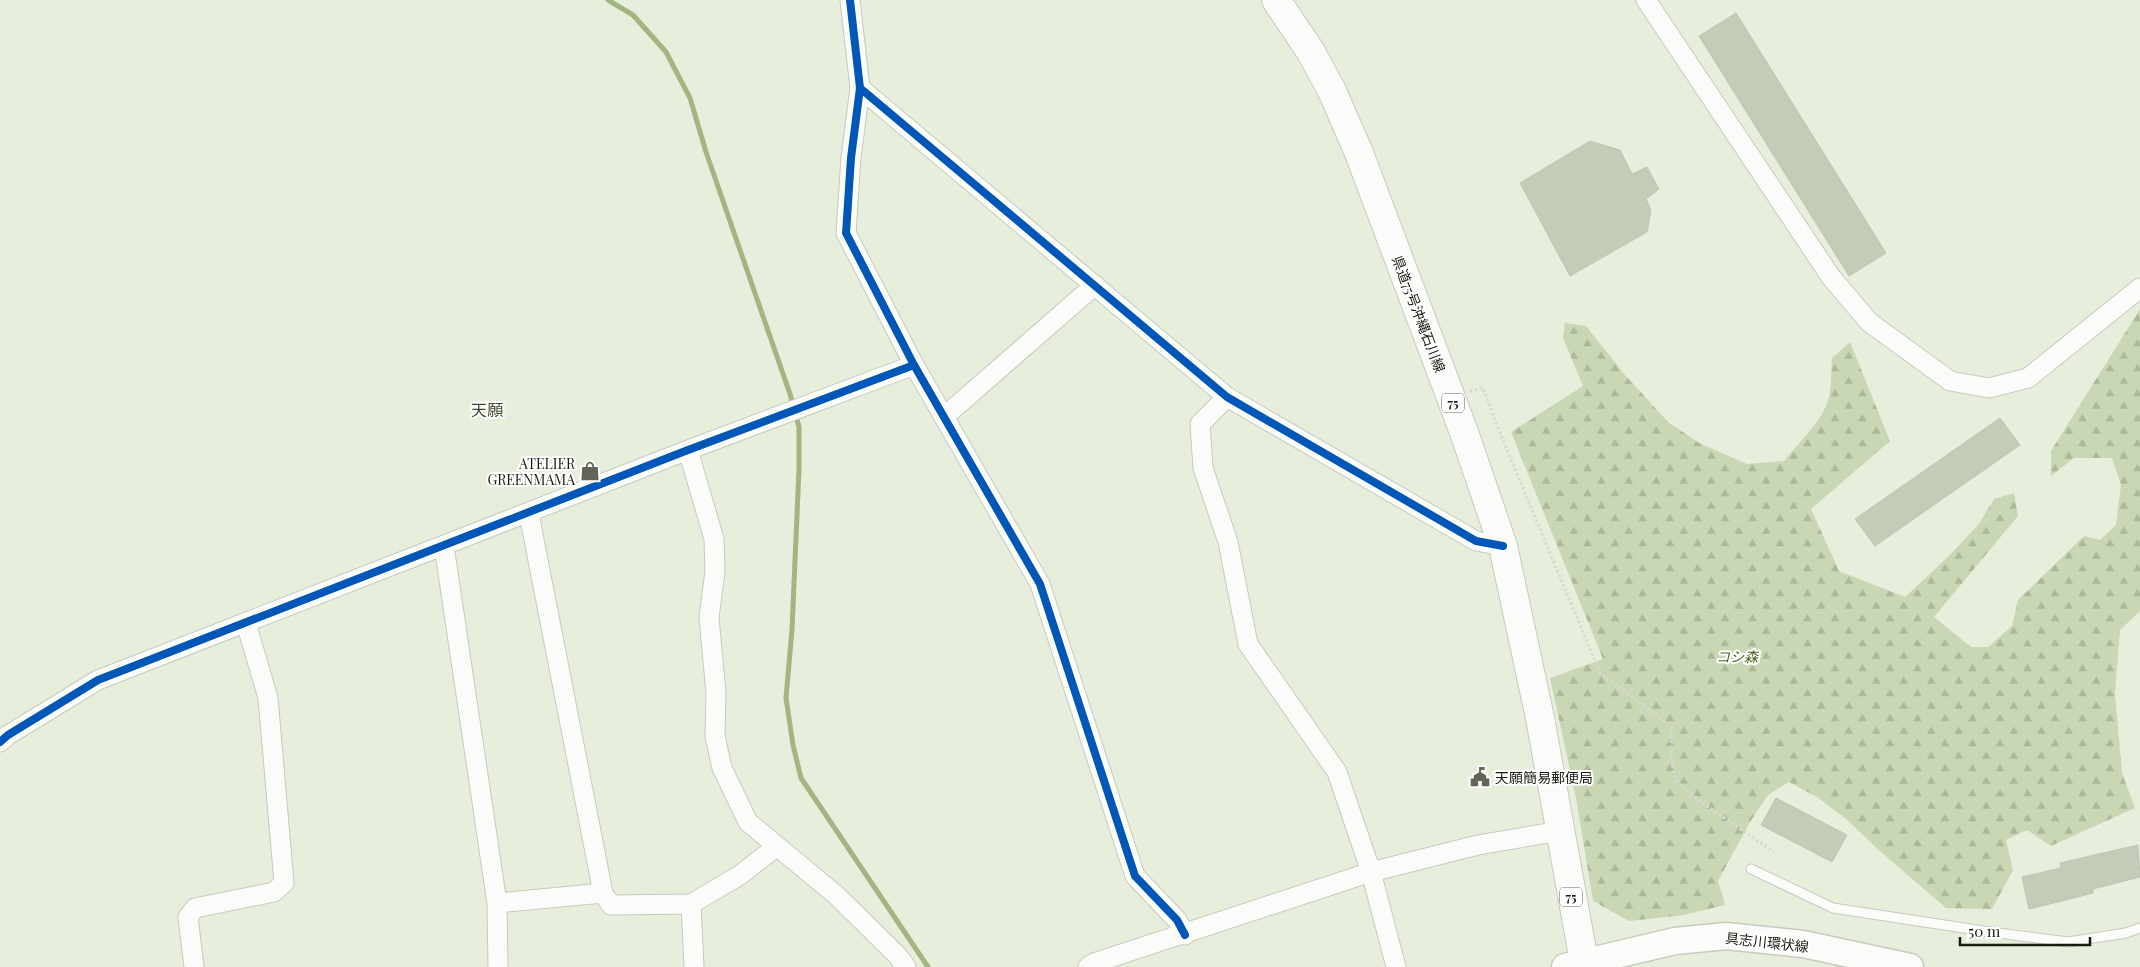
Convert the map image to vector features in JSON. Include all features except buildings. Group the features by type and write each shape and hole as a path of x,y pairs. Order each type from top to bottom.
{"main road":[{"name":"県道75号沖縄石川線","path":"1276,0 1311,52 1332,91 1359,153 1451,396 1503,546 1540,718 1560,831 1578,965"},
{"name":"具志川環状線","path":"1578,965 1675,941 1726,936 1803,944 1910,967"}],"street":[{"path":"850,0 860,88 851,158 846,233 914,365 1040,584 1135,876 1177,920 1186,934"},
{"path":"1646,0 1831,277 1869,322 1950,381 1989,388 2028,378 2140,288"},
{"path":"860,88 1227,396 1476,541 1503,546"},
{"path":"945,416 1095,286"},
{"path":"0,742 8,735 98,680 529,514 688,450 914,365"},
{"path":"1227,396 1200,424 1203,468 1228,542 1248,644 1337,772 1371,872 1396,967"},
{"path":"688,450 714,539 715,571 710,618 716,693 715,736 722,768 748,822 836,895 897,955 906,967"},
{"path":"529,514 603,892 611,905 692,904 740,875 776,847"},
{"path":"444,546 497,903 498,967"},
{"path":"194,967 188,916 195,908 274,892 284,883 268,698 246,623"},
{"path":"1088,967 1094,963 1371,872 1478,845 1560,831"},
{"path":"497,903 603,892"},
{"path":"692,904 694,967"}],"lane":[{"path":"1751,869 1833,908 1990,932 2068,942 2117,935 2140,928"}],"path":[{"path":"1451,396 1484,388 1502,438 1600,673 1672,728 1670,749 1677,782 1695,797 1774,852"}],"green space":[{"name":"コシ森","path":"2140,309 2140,611 2120,630 2115,694 2122,773 2135,808 2051,846 2027,830 2006,840 2013,870 1992,909 1946,908 1845,818 1817,797 1789,782 1768,795 1750,822 1718,881 1725,905 1684,915 1629,921 1593,901 1576,798 1550,678 1603,659 1511,432 1583,386 1563,338 1565,323 1586,326 1625,375 1668,422 1699,443 1747,464 1784,461 1815,425 1828,401 1831,385 1832,358 1850,342 1890,441 1811,509 1839,571 1905,597 1948,557 1978,525 1994,499 2014,493 2018,516 1934,617 1971,647 1988,647 2012,626 2018,600 2084,536 2100,540 2116,525 2121,485 2112,458 2074,458 2051,476 2051,451"}],"waterway":[{"path":"608,0 633,15 666,52 690,98 706,152 790,394 799,427 792,630 786,698 793,745 801,778 928,967"}],"cycle path":[{"path":"850,0 860,88 851,158 846,233 914,365 1040,584 1135,876 1177,920 1185,935"},
{"path":"860,88 1227,397 1476,541 1503,546"},
{"path":"0,742 8,735 98,680 688,450 914,365"}],"place":[{"name":"ATELIER GREENMAMA","path":"590,471"},
{"name":"天願簡易郵便局","path":"1480,777"}],"district":[{"name":"天願","path":"487,409"}]}
